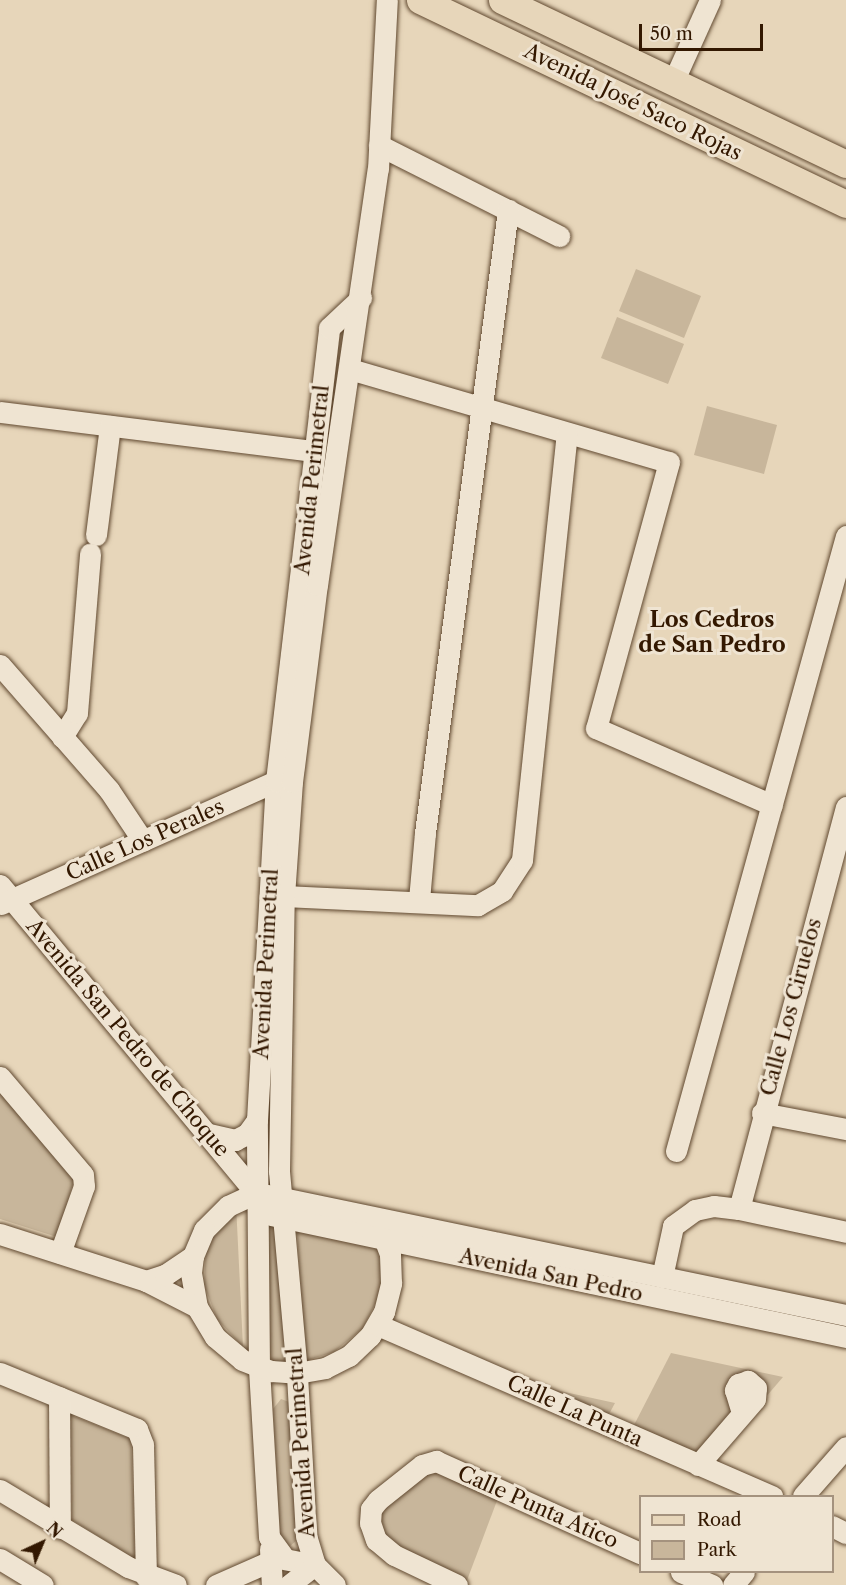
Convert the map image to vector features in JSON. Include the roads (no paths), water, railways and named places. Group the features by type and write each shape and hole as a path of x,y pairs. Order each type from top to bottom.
{"main road":[{"name":"Avenida José Saco Rojas","path":"420,0 846,204"},
{"name":"Avenida José Saco Rojas","path":"502,0 846,164"}],"street":[{"name":"Avenida Perimetral","path":"361,298 329,328 314,451 284,781 257,1120 259,1368 269,1537 285,1559 315,1566 306,1536 297,1373 282,1208 284,781 361,298 379,145 387,0"},
{"path":"673,82 710,0"},
{"path":"379,145 559,236"},
{"path":"419,900 508,210"},
{"path":"350,369 567,433 663,458 671,467 596,728 772,805"},
{"path":"0,412 314,451"},
{"path":"62,737 77,713 93,545 110,426"},
{"path":"284,896 419,900 478,905 502,891 522,860 567,433"},
{"path":"676,1151 846,536"},
{"path":"0,665 109,790 143,841"},
{"name":"Calle Los Perales","path":"4,896 143,841 284,781"},
{"name":"Calle Los Ciruelos","path":"738,1209 762,1113 845,814"},
{"name":"Avenida San Pedro de Choque","path":"4,896 209,1134 256,1202"},
{"path":"0,1077 83,1175 84,1186 60,1253"},
{"path":"762,1113 846,1129"},
{"path":"209,1134 235,1140 247,1134 257,1120"},
{"path":"256,1202 215,1217 201,1235 193,1256 191,1273 197,1307 205,1323 228,1350 259,1368 297,1373 325,1368 350,1356 378,1325 391,1283 386,1240 376,1219"},
{"name":"Avenida San Pedro","path":"256,1202 386,1240 846,1337"},
{"path":"662,1277 673,1226 695,1210 714,1206 738,1209 846,1232"},
{"name":"Avenida San Pedro","path":"282,1208 376,1219 846,1315"},
{"path":"0,1234 146,1281 197,1307"},
{"path":"146,1281 178,1268 193,1256"},
{"name":"Calle La Punta","path":"378,1325 768,1495"},
{"path":"0,1373 128,1425 141,1435 146,1577"},
{"path":"59,1398 60,1528"},
{"path":"698,1464 742,1413"},
{"path":"805,1495 846,1447"},
{"name":"Calle Punta Atico","path":"456,1585 394,1555 376,1540 370,1523 372,1509 378,1500 422,1465 436,1461 639,1553"},
{"path":"0,1490 60,1528 146,1577 176,1585"},
{"path":"269,1537 272,1585"},
{"path":"0,1559 43,1585"},
{"path":"216,1585 271,1561"},
{"path":"289,1585 315,1566 335,1585"},
{"path":"683,1573 711,1585"},
{"path":"733,1585 743,1573"}],"district":[{"name":"Los Cedros de San Pedro","path":"712,632"}]}
